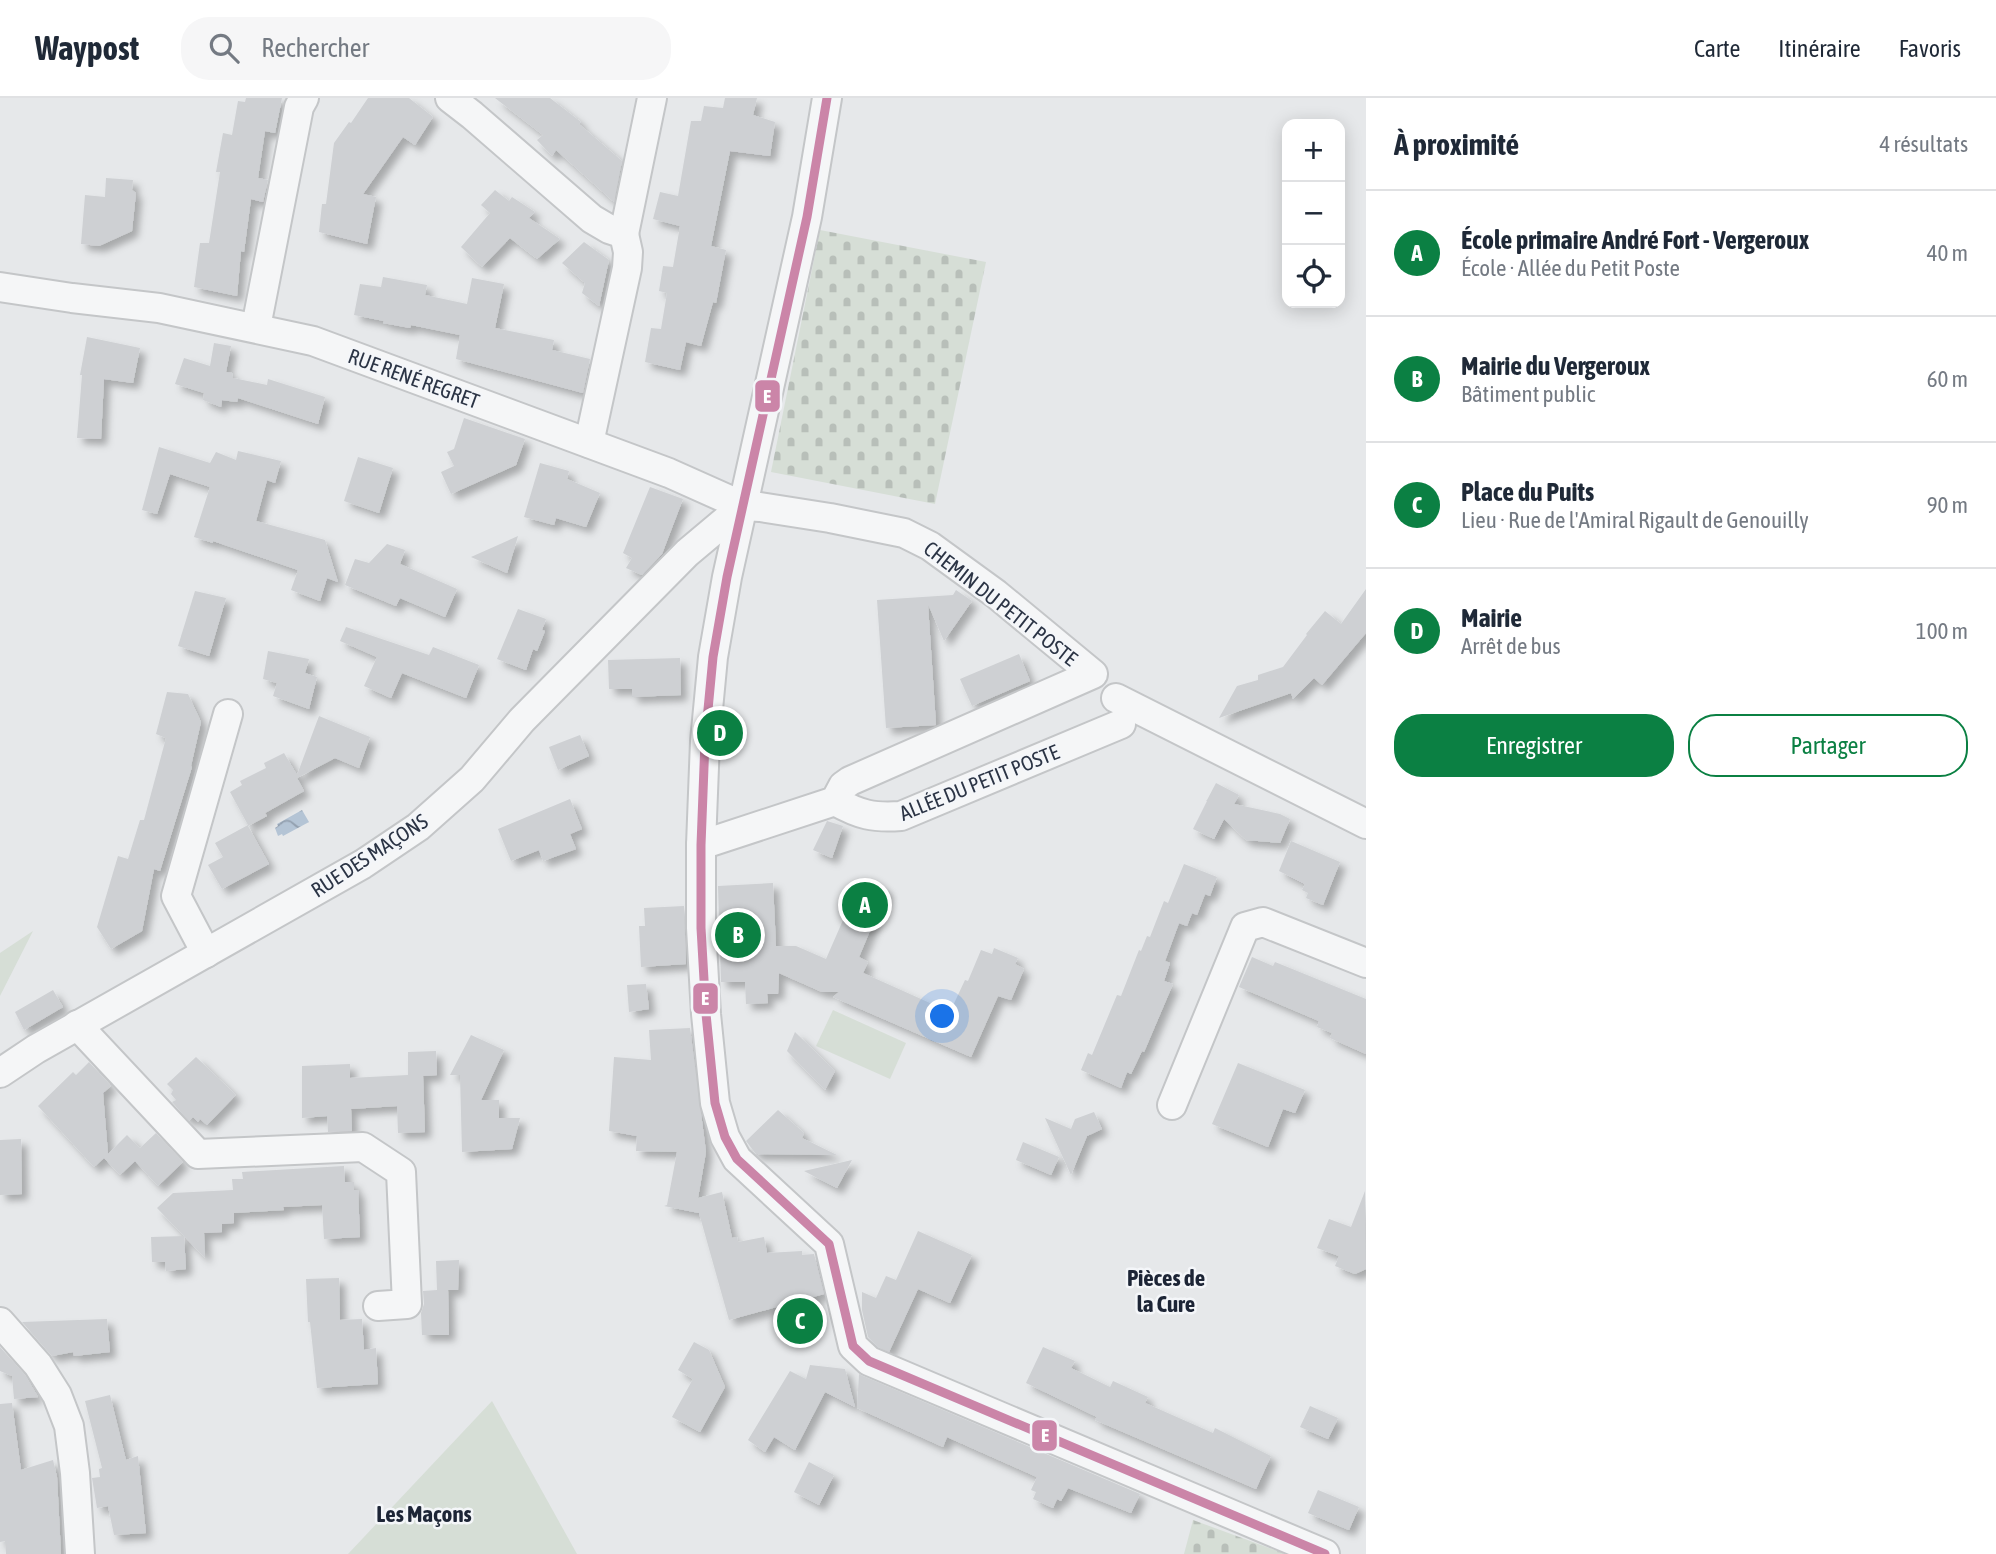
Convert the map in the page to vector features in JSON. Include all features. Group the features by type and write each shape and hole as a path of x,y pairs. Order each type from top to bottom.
{"street":[{"path":"256,327 299,107 304,98"},
{"path":"450,98 592,219 624,234"},
{"path":"589,443 627,268 628,252 624,234 652,98"},
{"path":"827,98 807,216 743,506 713,657 705,741 701,928 715,1103 724,1137 737,1159 829,1244 853,1346 869,1362 1325,1554"},
{"name":"RUE RENÉ REGRET","path":"0,287 159,308 313,341 669,473 743,506"},
{"name":"CHEMIN DU PETIT POSTE","path":"743,506 830,518 917,538 996,594 1093,674 850,781 843,786 835,801"},
{"name":"RUE DES MAÇONS","path":"0,1073 77,1025 363,864 418,827 472,779 532,710 687,553 743,506"},
{"name":"ALLÉE DU PETIT POSTE","path":"835,801 852,810 876,817 901,816 1119,711 1366,824"},
{"path":"206,953 176,897 228,714"},
{"path":"701,845 835,801"},
{"path":"1172,1105 1245,927 1263,922 1366,963"},
{"path":"77,1025 198,1154 363,1147 401,1172 407,1304 378,1306"},
{"path":"0,1322 38,1365 57,1395 69,1426 80,1554"}],"green space":[{"path":"820,230 986,262 935,504 771,472"},
{"path":"33,931 0,996 0,953"},
{"path":"833,1010 906,1043 890,1079 816,1046"},
{"path":"492,1401 577,1554 348,1554"},
{"path":"1193,1520 1283,1553 1283,1554 1184,1554"}],"water":[{"path":"302,810 309,822 278,836 275,828 277,824"}],"building":[{"path":"246,98 282,98 275,133 265,131 258,178 268,180 263,202 251,199 244,252 241,251 237,296 194,287 200,243 209,243 223,133 232,135 238,101 245,102"},
{"path":"368,98 409,98 433,117 415,145 403,137 363,194 376,197 367,244 319,232 322,204 326,204 334,143"},
{"path":"495,98 550,98 581,122 579,124 622,161 614,202 556,150 552,156 537,140 543,135"},
{"path":"725,98 757,98 753,115 775,122 770,156 730,151 711,246 726,250 716,303 713,302 701,346 686,342 680,370 645,362 651,328 661,329 667,293 659,291 663,266 673,267 680,226 653,219 660,192 678,196 691,121 701,121 704,106 723,108"},
{"path":"106,178 133,180 132,190 136,193 132,231 99,246 81,244 85,195 105,197"},
{"path":"495,190 509,201 512,197 535,212 529,218 560,239 537,259 510,238 482,267 461,247 490,213 481,205"},
{"path":"584,242 609,260 599,306 582,293 585,283 562,263"},
{"path":"383,277 427,285 425,295 467,304 472,278 504,284 495,328 554,340 552,350 590,359 583,393 456,359 460,335 411,325 410,328 383,323 384,321 354,315 360,284 381,287"},
{"path":"87,337 140,348 133,383 104,379 101,439 77,438 80,375"},
{"path":"214,343 231,346 226,372 232,373 233,378 267,385 268,379 325,397 318,424 238,398 237,402 222,400 221,407 203,400 204,393 175,384 184,358 210,366"},
{"path":"464,418 525,439 516,465 451,494 441,472 454,466 447,452 454,449"},
{"path":"159,447 210,463 216,452 236,460 238,451 281,461 275,483 267,480 256,521 325,540 338,582 327,578 320,601 291,590 298,570 194,537 210,487 170,474 157,514 142,510"},
{"path":"358,457 393,468 379,513 344,501"},
{"path":"540,463 569,471 567,479 600,493 586,527 556,518 554,525 524,517"},
{"path":"650,487 683,499 662,554 642,575 626,568 632,558 623,553"},
{"path":"518,536 507,573 471,557"},
{"path":"387,544 405,550 400,564 457,589 445,617 400,598 396,606 345,585 355,559 369,563"},
{"path":"1366,589 1366,633 1322,685 1314,678 1293,699 1291,693 1219,718 1237,686 1258,680 1258,675 1283,667 1325,611 1341,624"},
{"path":"956,590 972,601 944,641 928,604 936,725 886,728 877,600 953,595"},
{"path":"195,591 226,598 209,656 178,646"},
{"path":"518,609 546,619 542,630 545,631 537,651 533,649 526,670 497,659"},
{"path":"346,627 429,655 433,647 479,665 466,698 402,673 391,698 364,686 377,657 340,641"},
{"path":"268,651 309,659 305,673 317,677 309,709 273,696 277,683 263,679"},
{"path":"1019,654 1030,681 972,706 960,679"},
{"path":"680,658 681,695 632,697 632,689 609,689 608,660"},
{"path":"167,692 188,694 201,722 192,767 160,871 154,869 142,931 111,949 97,927 118,856 128,859 140,820 144,820 166,738 156,734"},
{"path":"319,716 370,737 359,768 335,758 297,778 304,791 248,826 269,864 222,889 208,865 223,857 215,843 248,825 230,792 242,785 240,781 266,768 264,763 284,753 297,775"},
{"path":"580,735 589,756 558,770 549,747"},
{"path":"1216,783 1239,795 1234,804 1280,814 1290,819 1280,843 1246,840 1224,819 1214,839 1193,829"},
{"path":"570,799 582,829 570,834 576,849 543,861 539,850 511,861 498,829"},
{"path":"827,821 843,826 832,858 813,850"},
{"path":"1291,841 1340,862 1323,905 1306,898 1308,893 1302,890 1305,884 1279,871"},
{"path":"1184,864 1217,877 1210,896 1205,894 1197,915 1192,913 1187,926 1179,923 1165,961 1170,963 1164,981 1173,984 1144,1052 1142,1051 1131,1074 1127,1072 1121,1088 1081,1070 1088,1053 1092,1055 1117,995 1121,996 1139,950 1141,951 1147,936 1150,937 1164,901 1168,903"},
{"path":"861,879 887,890 859,957 868,962 863,973 950,1012 965,980 968,981 981,950 992,954 994,948 1018,958 1015,964 1024,969 1011,1000 998,996 971,1057 833,997 839,992 822,992 779,973 778,994 767,994 768,1003 746,1004 745,982 721,982 718,886 773,883 776,946 796,946 826,959"},
{"path":"684,906 686,964 641,967 639,926 645,926 644,908"},
{"path":"1252,957 1273,966 1275,962 1366,999 1366,1054 1330,1038 1332,1033 1317,1027 1319,1021 1239,987"},
{"path":"646,984 649,1009 629,1012 627,985"},
{"path":"53,990 63,1007 24,1030 15,1012"},
{"path":"690,1028 706,1152 698,1198 722,1192 732,1238 737,1237 738,1242 764,1237 767,1253 802,1251 802,1255 814,1254 824,1294 729,1320 699,1213 664,1206 667,1205 677,1152 636,1151 637,1136 609,1131 614,1057 651,1060 649,1030"},
{"path":"795,1032 835,1071 825,1090 787,1051"},
{"path":"471,1035 504,1050 481,1100 499,1100 499,1118 520,1118 512,1149 462,1152 460,1075 450,1075"},
{"path":"436,1051 437,1075 423,1076 425,1132 398,1133 397,1106 351,1109 352,1131 328,1132 327,1116 302,1118 302,1066 350,1064 350,1078 408,1075 408,1052"},
{"path":"196,1057 236,1095 207,1125 193,1117 189,1121 172,1102 176,1100 171,1094 173,1090 167,1084"},
{"path":"89,1062 111,1086 103,1093 108,1154 127,1135 140,1148 156,1133 183,1162 158,1186 135,1161 120,1175 104,1158 94,1167 38,1106 73,1072 76,1075"},
{"path":"1238,1063 1305,1090 1295,1113 1283,1109 1268,1147 1212,1124"},
{"path":"778,1110 804,1133 802,1138 837,1155 756,1154 746,1141"},
{"path":"1094,1112 1102,1129 1087,1136 1071,1175 1045,1118 1071,1129 1075,1119"},
{"path":"21,1139 22,1194 0,1195 0,1140"},
{"path":"1023,1142 1059,1157 1051,1175 1016,1160"},
{"path":"852,1160 837,1188 804,1171"},
{"path":"344,1166 345,1182 354,1182 354,1190 358,1190 360,1237 324,1239 322,1205 234,1213 234,1223 222,1224 222,1232 204,1233 205,1258 157,1208 173,1193 233,1190 232,1179 243,1179 242,1172"},
{"path":"1365,1191 1366,1269 1355,1274 1335,1266 1339,1256 1317,1248 1329,1219 1351,1227"},
{"path":"918,1231 972,1255 950,1303 918,1289 889,1352 878,1347 868,1337 862,1310 862,1292 876,1298 886,1276 896,1280"},
{"path":"184,1236 186,1269 166,1271 165,1262 152,1262 151,1237"},
{"path":"459,1260 458,1290 448,1290 449,1335 422,1335 423,1291 437,1290 436,1261"},
{"path":"339,1278 340,1320 362,1319 364,1350 376,1348 378,1384 317,1388 308,1322 306,1279"},
{"path":"107,1319 110,1352 74,1356 73,1352 52,1356 22,1322"},
{"path":"694,1342 709,1350 725,1387 700,1432 672,1417 693,1379 678,1370"},
{"path":"0,1347 25,1375 38,1397 14,1399 12,1376 0,1371"},
{"path":"1043,1347 1075,1361 1071,1368 1110,1387 1113,1381 1148,1397 1145,1403 1213,1433 1215,1428 1271,1456 1256,1489 1095,1420 1097,1417 1026,1383"},
{"path":"810,1365 845,1369 855,1407 825,1392 795,1450 774,1437 765,1452 748,1440 790,1371 806,1379"},
{"path":"859,1374 1140,1494 1131,1513 1068,1488 1061,1501 1057,1499 1053,1508 1033,1499 1036,1492 1031,1490 1037,1477 947,1437 943,1447 857,1408"},
{"path":"110,1395 126,1460 138,1456 146,1533 114,1535 108,1506 97,1508 92,1478 100,1477 99,1469 102,1468 85,1401"},
{"path":"12,1403 21,1470 53,1460 57,1477 61,1554 6,1554 5,1541 0,1542 0,1404"},
{"path":"1310,1406 1338,1418 1328,1439 1300,1427"},
{"path":"809,1462 834,1475 819,1505 794,1492"},
{"path":"1318,1490 1359,1507 1349,1530 1308,1513"}],"transit line":[{"name":"E","path":"827,98 807,217 727,577 713,657 705,741 701,928 715,1103 725,1137 737,1159 829,1244 853,1346 869,1361 1325,1554"}],"place":[{"name":"Mairie","path":"720,733"},
{"name":"École primaire André Fort - Vergeroux","path":"865,905"},
{"name":"Mairie du Vergeroux","path":"738,935"},
{"name":"Place du Puits","path":"800,1321"}],"district":[{"name":"Pièces de la Cure","path":"1166,1291"},
{"name":"Les Maçons","path":"424,1514"}]}
